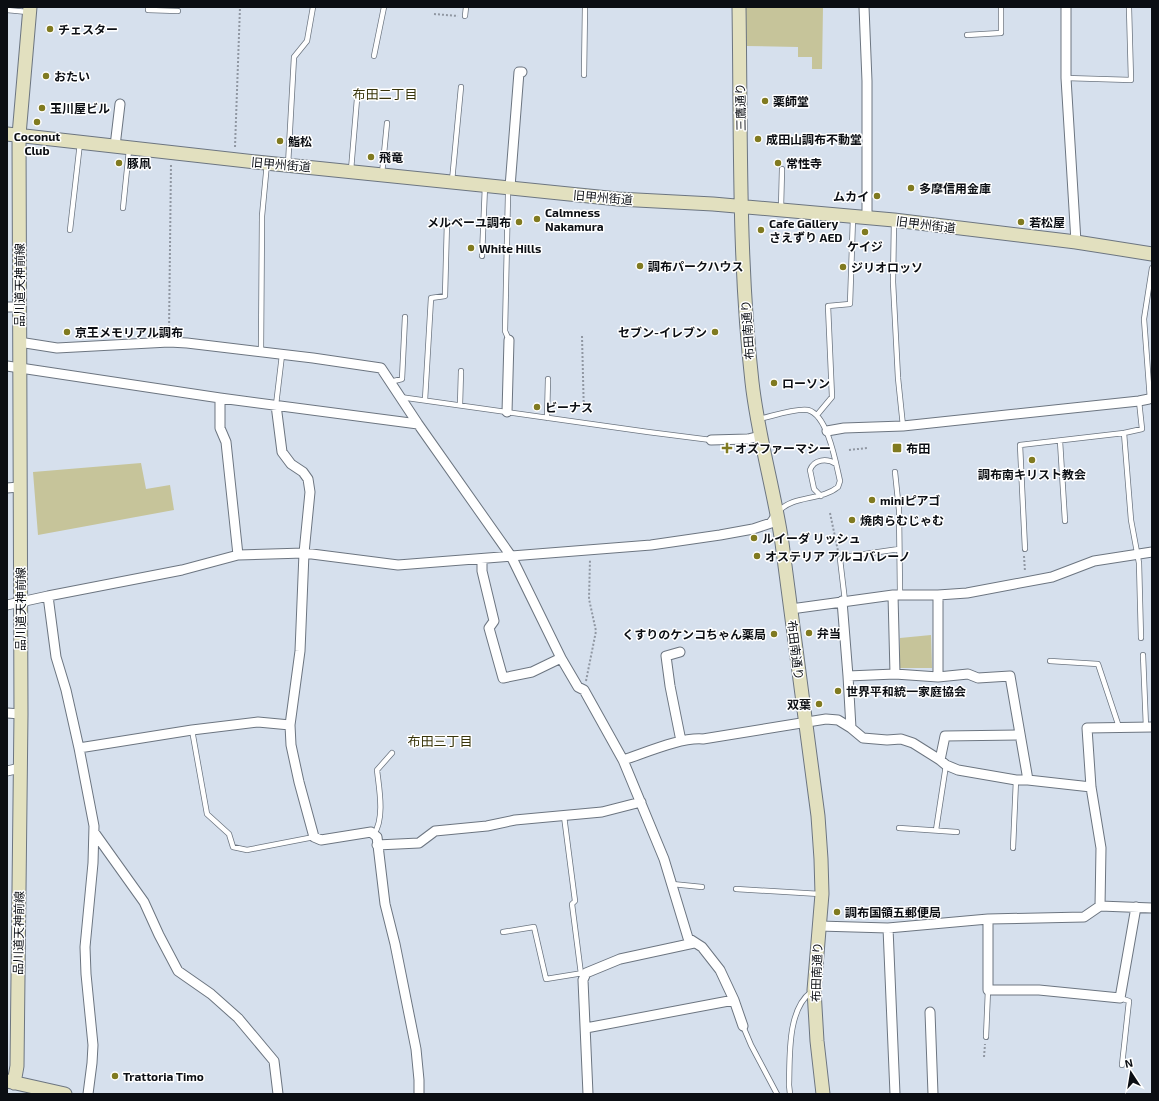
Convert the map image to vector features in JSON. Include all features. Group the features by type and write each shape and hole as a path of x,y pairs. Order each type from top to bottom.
{"street":[{"name":"三鷹通り","path":"739,7 742,207"},
{"path":"864,7 867,81 867,218"},
{"path":"1066,7 1066,78 1076,242"},
{"name":"品川道天神前線","path":"11,1082 17,1066 21,714 20,602 13,488 13,367 19,342 13,307 13,134 30,9"},
{"path":"509,191 520,100 519,72 522,72"},
{"path":"115,146 120,104"},
{"name":"旧甲州街道","path":"13,134 80,143 452,181 486,185 509,191 742,207 894,220 1076,242 1152,254"},
{"name":"布田南通り","path":"742,207 745,300 750,363 760,436 777,513 818,816 822,894 814,990 817,1041 823,1094"},
{"path":"507,412 508,340"},
{"path":"19,342 57,348 168,342 313,358 381,368 418,424 511,556 561,658 578,687 584,690 623,760 664,859 688,938 702,947 720,970 734,1000 743,1026"},
{"path":"13,367 220,398 418,424"},
{"path":"220,398 220,428 226,442 238,555"},
{"path":"827,431 844,428 903,426 1151,400"},
{"path":"276,405 282,452 291,464 303,472 308,479 310,492 304,553 300,651 290,725 291,745 299,782 314,837 321,840 371,832 377,837 385,904 395,944 416,1049 420,1080 419,1094"},
{"path":"711,440 760,436"},
{"path":"7,605 182,570 238,555 304,553 398,565 482,559 651,545 720,535 753,529 771,523 777,513"},
{"path":"791,609 896,595 967,593 1052,578 1094,561 1152,552"},
{"path":"482,559 482,571 494,621 489,628 503,678 532,672 561,658"},
{"path":"895,674 896,595"},
{"path":"938,595 938,677"},
{"path":"48,596 56,657 66,690 94,826 93,863 85,947 86,974 93,1045 88,1094"},
{"path":"844,601 851,728"},
{"path":"680,652 666,656 670,686 681,741"},
{"path":"848,676 895,674 938,677 968,674 978,678 1010,676 1028,780"},
{"path":"7,713 21,714"},
{"path":"623,760 681,741 695,738 703,739 826,719 838,720 863,738 887,740 901,739 913,743 958,770 1016,780 1091,787"},
{"path":"79,748 192,730 258,722 290,725"},
{"path":"1100,906 1101,848 1091,787 1087,728 1149,727"},
{"path":"943,762 944,736 1019,735"},
{"path":"7,771 20,768"},
{"path":"377,845 419,843 436,831 487,826 515,820 602,812 641,802"},
{"path":"94,832 144,902 158,935 178,971 211,994 238,1018 274,1062 278,1094"},
{"path":"819,926 888,928 988,919 1084,917 1100,906 1152,908"},
{"path":"988,919 988,990 1039,990 1120,998 1136,907"},
{"path":"888,928 895,1094"},
{"path":"588,1094 583,973 620,958 694,943"},
{"path":"586,1028 734,1000"},
{"path":"930,1012 933,1094"},
{"path":"11,1082 66,1094"}],"lane":[{"path":"148,7 148,10 178,11"},
{"path":"288,165 294,57 307,41 312,7"},
{"path":"374,56 384,7"},
{"path":"465,16 466,7"},
{"path":"584,75 585,7"},
{"path":"967,35 1001,33 1001,7"},
{"path":"1066,78 1131,80 1129,8"},
{"path":"7,10 30,9"},
{"path":"452,181 461,87"},
{"path":"351,170 357,99"},
{"path":"382,174 387,122"},
{"path":"70,230 80,143"},
{"path":"123,208 129,148"},
{"path":"261,352 262,216 267,163"},
{"path":"781,210 782,169"},
{"path":"482,256 486,185"},
{"path":"508,340 505,331 509,191"},
{"path":"817,415 832,397 828,306 850,304 853,216"},
{"path":"894,220 893,282 898,378 903,426"},
{"path":"425,400 431,298 445,296 447,222"},
{"path":"1151,400 1144,319 1152,268"},
{"path":"390,382 402,379 404,317"},
{"path":"276,405 282,355"},
{"path":"460,405 461,371"},
{"path":"547,418 548,379"},
{"path":"400,396 711,440"},
{"path":"1025,549 1020,445 1124,434 1142,429 1139,401"},
{"path":"757,419 797,410 809,410 817,415 827,431 840,481 838,488 826,495 789,504 777,513"},
{"path":"1124,434 1132,520 1139,563 1141,638"},
{"path":"1060,441 1065,521"},
{"path":"820,496 814,489 810,470 811,467 815,462 823,461 831,461 836,464"},
{"path":"895,472 899,510 899,549 896,595"},
{"path":"844,601 840,559 844,557 899,549"},
{"path":"1143,655 1149,727"},
{"path":"1050,661 1098,664 1119,727"},
{"path":"192,730 207,814 229,834 233,847 247,850 314,837"},
{"path":"374,834 379,826 380,794 377,770 392,753"},
{"path":"936,830 943,762"},
{"path":"1013,848 1016,780"},
{"path":"503,932 534,927 546,979 583,973 572,904 575,901 564,816"},
{"path":"899,828 957,832"},
{"path":"672,884 702,887"},
{"path":"736,889 822,894"},
{"path":"790,1094 793,1021 805,996 814,990"},
{"path":"986,1037 988,990"},
{"path":"1120,998 1130,1001 1122,1065"},
{"path":"743,1026 751,1045 777,1094"}],"path":[{"path":"235,152 240,7"},
{"path":"434,14 465,16"},
{"path":"168,342 171,161"},
{"path":"582,336 584,423"},
{"path":"848,450 867,448"},
{"path":"830,513 840,559"},
{"path":"1025,549 1026,583"},
{"path":"584,690 596,631 589,599 590,550"},
{"path":"984,1057 986,1037"}],"shaded area":[{"path":"746,7 823,7 822,69 812,69 812,57 798,57 798,47 746,46"},
{"path":"141,463 146,489 170,485 174,510 38,535 33,472"},
{"path":"931,635 932,668 900,668 900,638"}],"place":[{"name":"チェスター","path":"50,29"},
{"name":"おたい","path":"46,76"},
{"name":"薬師堂","path":"765,101"},
{"name":"玉川屋ビル","path":"42,108"},
{"name":"Coconut Club","path":"37,122"},
{"name":"成田山調布不動堂","path":"758,139"},
{"name":"鮨松","path":"280,141"},
{"name":"飛竜","path":"371,157"},
{"name":"豚凧","path":"119,163"},
{"name":"常性寺","path":"778,163"},
{"name":"多摩信用金庫","path":"911,188"},
{"name":"ムカイ","path":"877,196"},
{"name":"Calmness Nakamura","path":"537,219"},
{"name":"メルベーユ調布","path":"519,222"},
{"name":"若松屋","path":"1021,222"},
{"name":"Cafe Gallery さえずり AED","path":"761,230"},
{"name":"ケイジ","path":"865,232"},
{"name":"White Hills","path":"471,248"},
{"name":"調布パークハウス","path":"640,266"},
{"name":"ジリオロッソ","path":"843,267"},
{"name":"京王メモリアル調布","path":"67,332"},
{"name":"セブン-イレブン","path":"715,332"},
{"name":"ローソン","path":"774,383"},
{"name":"ビーナス","path":"537,407"},
{"name":"オズファーマシー","path":"727,448"},
{"name":"布田","path":"897,448"},
{"name":"調布南キリスト教会","path":"1032,460"},
{"name":"miniピアゴ","path":"872,500"},
{"name":"焼肉らむじゃむ","path":"852,520"},
{"name":"ルイーダ リッシュ","path":"754,538"},
{"name":"オステリア アルコバレーノ","path":"757,556"},
{"name":"弁当","path":"809,633"},
{"name":"くすりのケンコちゃん薬局","path":"774,634"},
{"name":"世界平和統一家庭協会","path":"838,691"},
{"name":"双葉","path":"819,704"},
{"name":"調布国領五郵便局","path":"837,912"},
{"name":"Trattoria Timo","path":"115,1076"}],"district":[{"name":"布田二丁目","path":"385,94"},
{"name":"布田三丁目","path":"440,741"}]}
